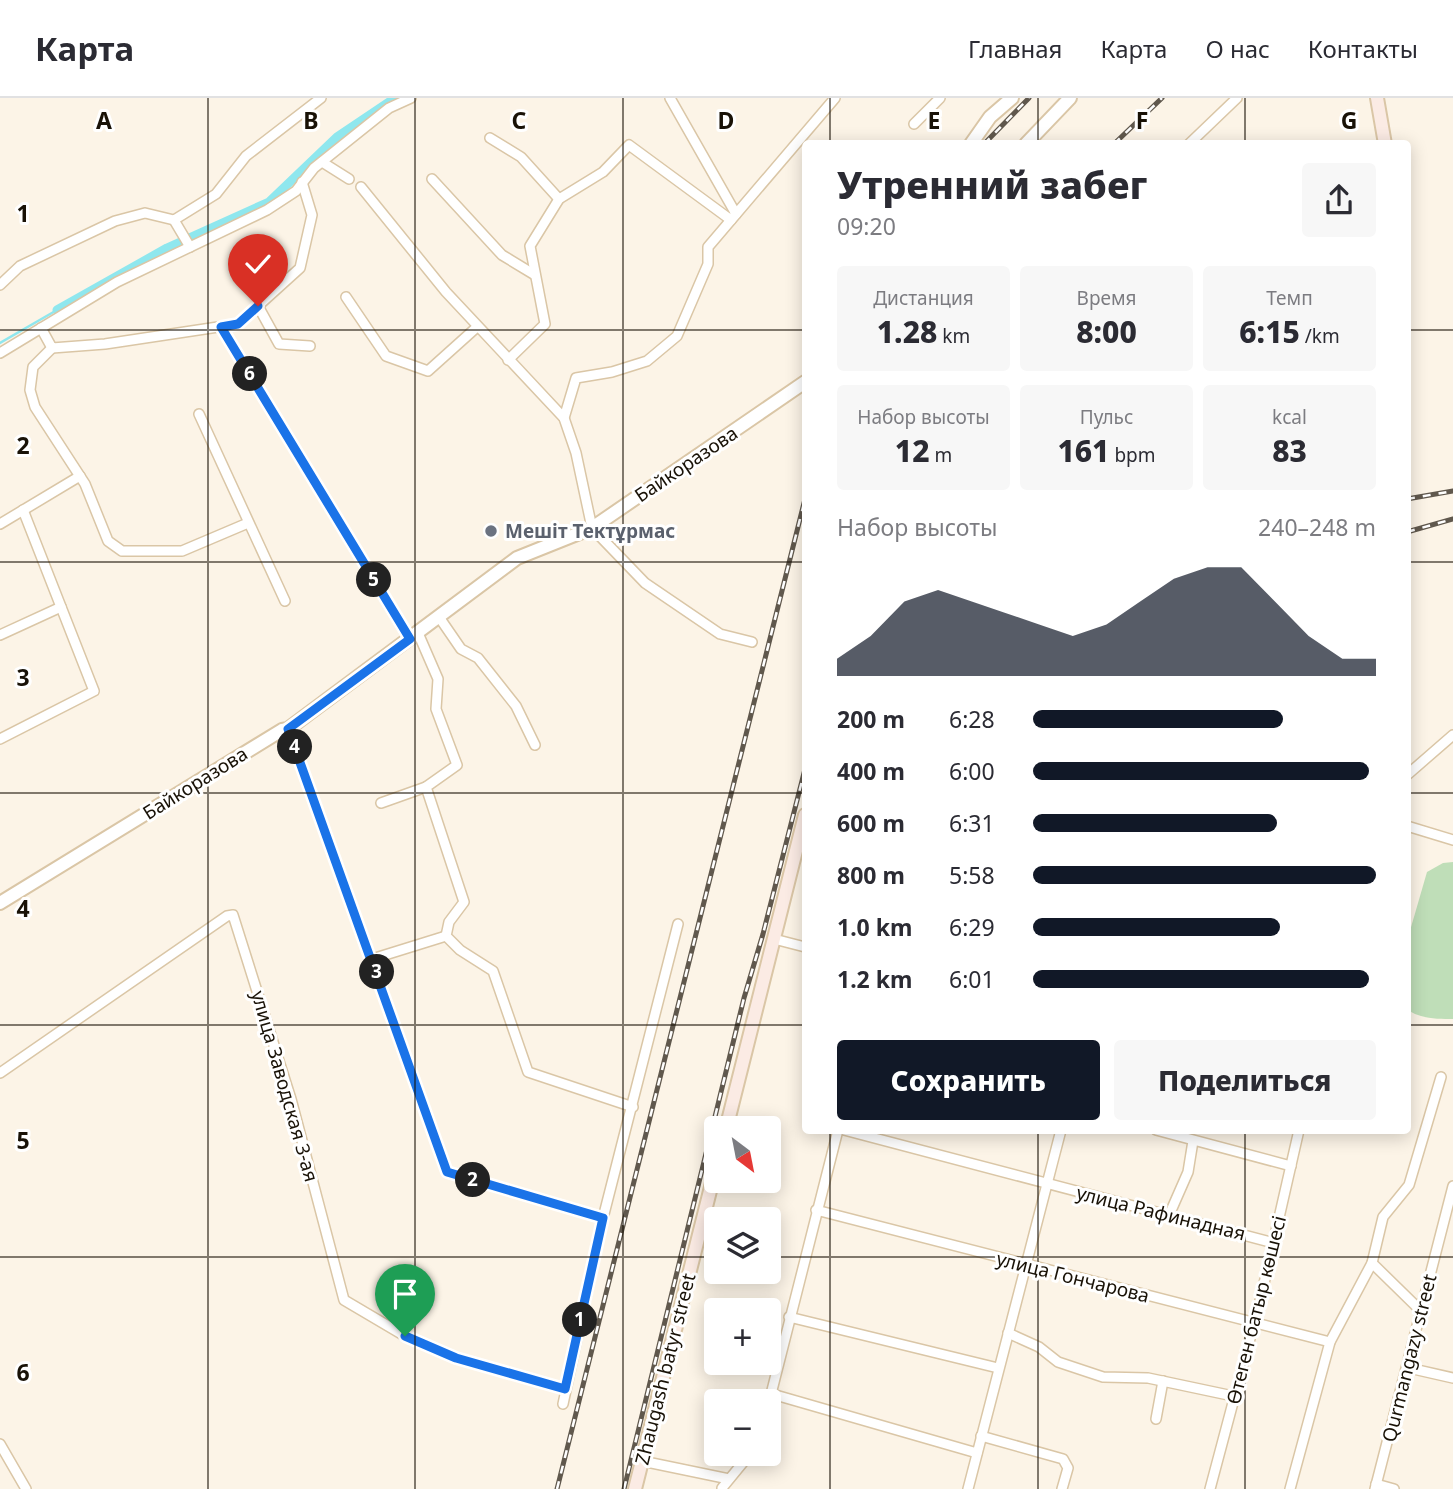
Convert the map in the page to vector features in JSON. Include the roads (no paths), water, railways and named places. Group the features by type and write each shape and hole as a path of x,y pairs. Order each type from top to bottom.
{"main road":[{"path":"1377,98 1384,140"},
{"path":"729,1116 802,827"},
{"name":"Zhaugash batyr street","path":"635,1489 709,1194"}],"street":[{"path":"175,222 216,194 246,156 321,98"},
{"path":"0,353 117,282 267,211 388,108 411,98"},
{"path":"670,98 734,217"},
{"path":"564,418 576,378 612,372 647,361 677,336 708,264 708,247 835,98"},
{"path":"914,124 940,98"},
{"path":"974,140 990,117 1012,98"},
{"path":"1030,140 1070,98"},
{"path":"1193,140 1237,98"},
{"path":"490,138 520,157 559,198"},
{"path":"508,360 545,324 530,246 559,198 603,172 629,145 734,217"},
{"path":"322,162 349,179"},
{"path":"432,179 502,255 535,275"},
{"path":"248,523 182,551 122,551 108,541 80,476 35,407 30,390 33,367 52,348 238,324 300,268 312,215 302,182"},
{"path":"362,187 477,327 564,418 576,453 592,528 645,583 720,634 752,642"},
{"path":"0,285 20,266 115,221 145,214 175,222 190,247"},
{"path":"346,297 386,356 428,371 477,327"},
{"path":"258,306 279,344 310,346"},
{"path":"221,327 414,636 438,679 436,709 457,765 426,787 381,803"},
{"path":"41,328 52,348"},
{"name":"Байкоразова","path":"0,903 282,730 288,729 517,558 592,528 802,384"},
{"path":"198,414 285,601"},
{"path":"0,524 80,476"},
{"path":"0,739 94,691 23,510"},
{"path":"0,635 61,607"},
{"path":"439,617 461,649 478,659 516,706 535,746"},
{"path":"288,729 447,1172 603,1218"},
{"path":"1411,772 1453,735"},
{"path":"426,787 464,902 449,922 446,936"},
{"path":"1411,827 1453,841"},
{"name":"улица Заводская 3-ая","path":"0,1073 233,915 291,1099 344,1300 405,1336 456,1358 565,1389"},
{"path":"563,1404 603,1218 678,924"},
{"path":"372,959 446,936"},
{"path":"446,936 460,950 494,971 528,1072 633,1107"},
{"path":"774,939 802,946"},
{"path":"1290,1489 1329,1342 1372,1263 1382,1217 1409,1185 1441,1077"},
{"path":"773,1389 837,1134"},
{"name":"улица Рафинадная","path":"859,1134 1048,1185 1170,1213 1274,1243"},
{"path":"968,1489 1060,1134"},
{"path":"1169,1134 1292,1166"},
{"name":"Өтеген батыр көшесі","path":"1210,1489 1274,1243 1298,1134"},
{"path":"1170,1213 1174,1196 1188,1172 1193,1141"},
{"name":"Qurmangazy street","path":"1376,1487 1409,1368 1420,1310 1453,1186"},
{"name":"улица Гончарова","path":"816,1210 1329,1342"},
{"path":"1372,1263 1420,1310"},
{"path":"789,1317 998,1368"},
{"path":"1008,1333 1039,1347 1058,1362 1102,1377 1163,1381 1233,1396"},
{"path":"1409,1368 1453,1378"},
{"path":"1156,1419 1163,1381"},
{"path":"781,1397 977,1453"},
{"path":"981,1436 1063,1459 1068,1468 1062,1489"},
{"path":"0,1444 26,1489"},
{"path":"642,1461 729,1479"},
{"path":"722,1488 740,1466"},
{"path":"1376,1487 1394,1489"}],"waterway":[{"path":"57,310 167,248 269,202 337,137 395,98"},
{"path":"0,343 57,310"}],"railway":[{"path":"988,140 1029,98"},
{"path":"1118,140 1162,98"},
{"path":"1411,498 1453,491"},
{"path":"557,1489 802,511"},
{"path":"1411,531 1453,519"},
{"path":"624,1489 744,998 802,781"}],"place":[{"name":"Мешіт Тектұрмас","path":"491,531"}]}
